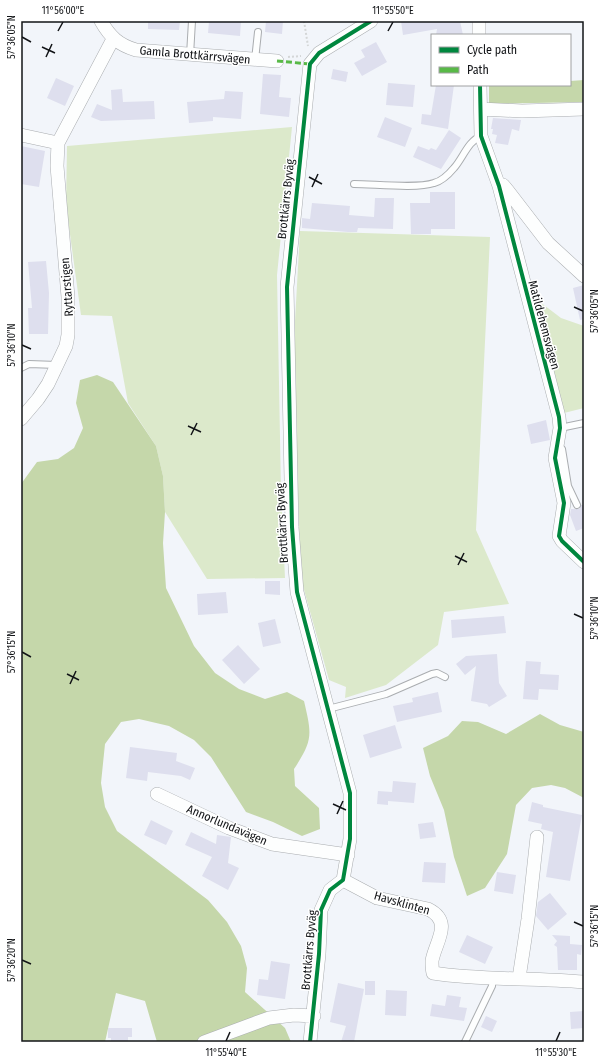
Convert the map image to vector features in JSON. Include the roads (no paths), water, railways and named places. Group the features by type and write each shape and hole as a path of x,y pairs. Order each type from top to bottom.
{"street":[{"name":"Gamla Brottkärrsvägen","path":"101,21 113,39 119,44 136,50 255,60 281,59"},
{"name":"Brottkärrs Byväg","path":"310,1042 314,1016 321,910 330,890 343,880 350,839 350,794 297,592 295,578 290,479 288,287 310,64 319,53 371,21"},
{"path":"479,21 479,34"},
{"name":"Ryttarstigen","path":"21,418 38,399 57,365 66,346 69,324 57,166 58,143 113,39"},
{"name":"Matildehemsvägen","path":"480,86 482,136 499,186 560,428 555,458 564,503 559,536 562,542 584,562"},
{"path":"481,109 522,111 584,109"},
{"path":"21,135 58,143"},
{"path":"499,186 503,185 548,243 584,276"},
{"name":"Annorlundavägen","path":"157,794 229,828 272,844 293,849 348,855"},
{"path":"519,978 537,837"},
{"name":"Havsklinten","path":"343,880 377,898 435,913 442,924 440,936 432,960 433,974 463,977 519,978 584,982"},
{"path":"204,1042 269,1018 288,1015 314,1016"}],"lane":[{"path":"190,55 192,21"},
{"path":"255,60 258,32"},
{"path":"354,184 408,185 435,183 445,177 454,168 474,139 482,136"},
{"path":"21,368 29,364 57,365"},
{"path":"560,428 584,422"},
{"path":"558,445 562,449 568,486 577,505"},
{"path":"328,710 386,694 432,674 445,677"},
{"path":"465,1042 492,986 493,978"}]}
